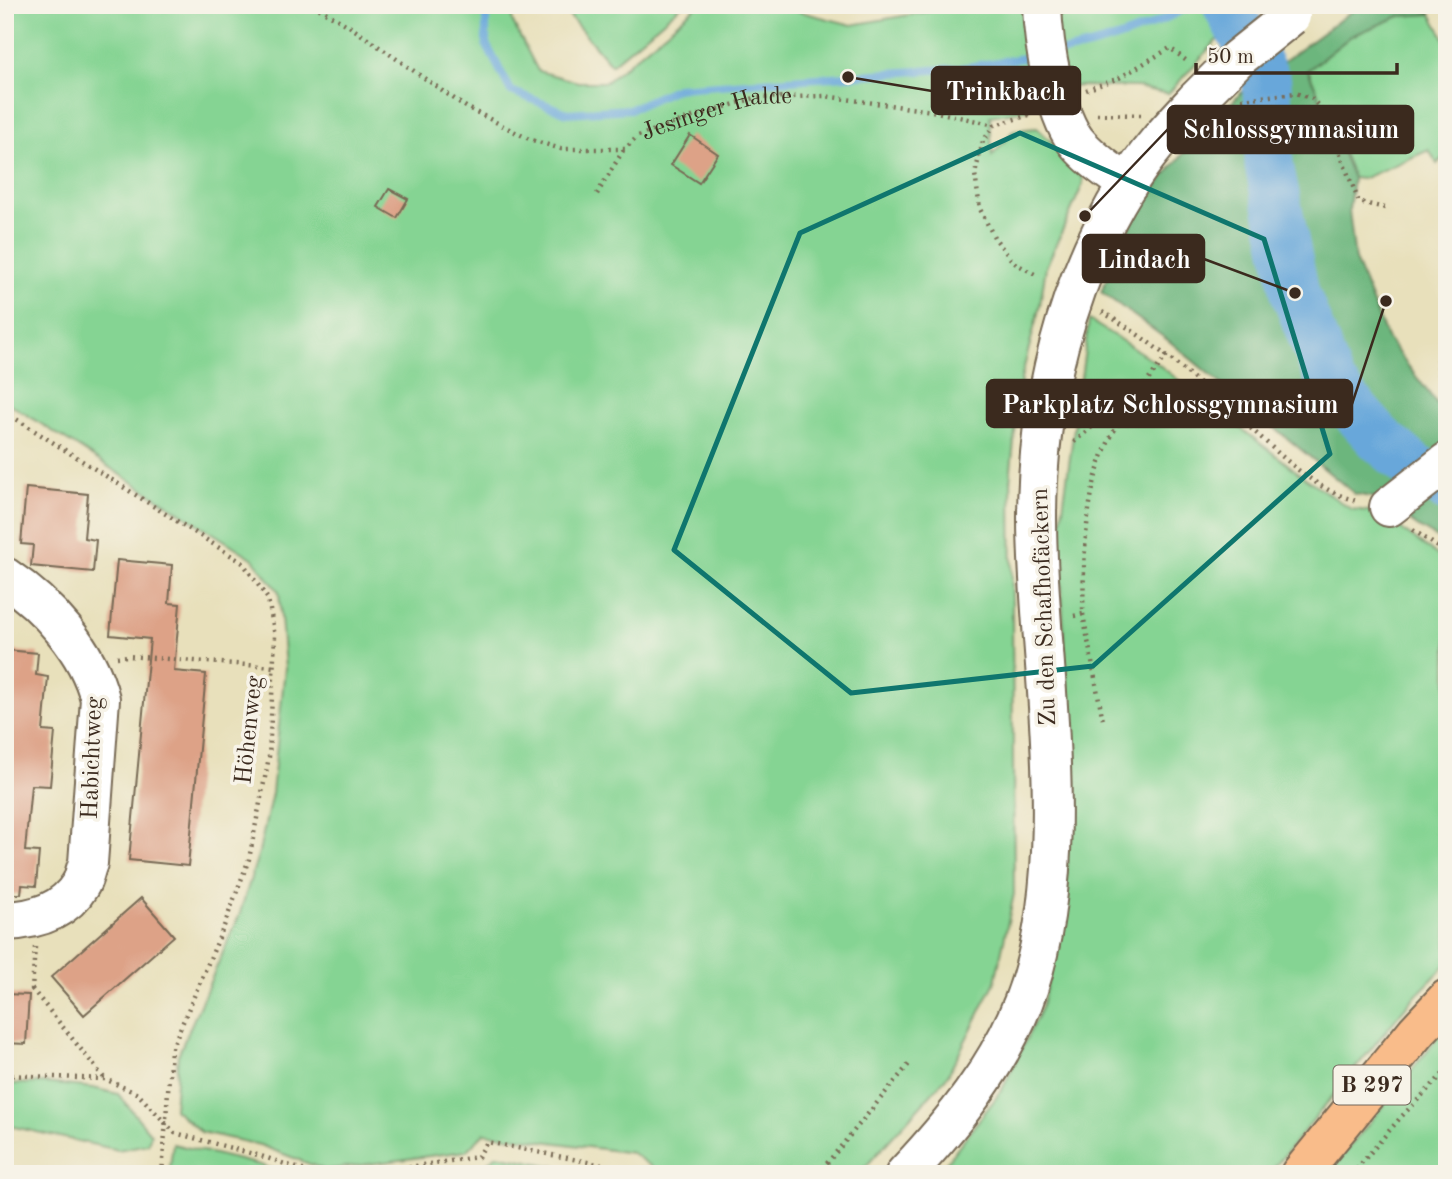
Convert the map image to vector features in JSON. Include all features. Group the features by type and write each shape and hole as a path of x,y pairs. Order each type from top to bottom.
{"main road":[{"name":"B 297","path":"1300,1174 1416,1032 1447,999"}],"street":[{"path":"1042,11 1057,98 1078,145 1128,184"},
{"name":"Zu den Schafhofäckern","path":"905,1174 970,1100 1004,1047 1024,1002 1038,956 1050,855 1052,754 1037,518 1041,445 1052,376 1080,279 1101,232 1128,184 1195,83 1237,59 1298,11"},
{"path":"1396,502 1447,462"},
{"name":"Habichtweg","path":"5,577 22,588 62,629 95,679 100,699 88,863 80,885 64,903 21,920"}],"path":[{"name":"Jesinger Halde","path":"313,5 349,26 467,107 529,139 561,149 625,149 638,136 755,98 824,96 932,111 995,125"},
{"path":"1038,276 1013,262 994,237 980,209 975,174 983,141 995,125 1057,98 1119,78 1171,48 1195,83"},
{"path":"1239,99 1296,93 1312,99 1323,111 1359,202 1385,208"},
{"path":"1057,98 1142,115"},
{"path":"597,194 625,149"},
{"path":"1097,309 1126,325 1167,355 1303,473 1328,491 1354,500 1396,502 1412,529 1447,554"},
{"path":"1103,721 1083,614 1084,548 1099,465 1108,442 1122,417 1167,355"},
{"path":"1437,359 1443,402 1447,409"},
{"path":"1041,445 1065,445 1073,442 1112,410 1122,417"},
{"name":"Höhenweg","path":"5,412 243,563 268,599 275,636 269,757 249,859 225,926 171,1050 162,1174"},
{"path":"1042,622 1083,614"},
{"path":"85,662 128,656 274,667"},
{"path":"21,920 32,989 105,1079"},
{"path":"818,1174 909,1063"},
{"path":"1352,1174 1401,1117 1447,1070"},
{"path":"5,1076 105,1079 138,1094 175,1133 315,1174"},
{"path":"360,1174 478,1157 487,1142 648,1174"}],"highlighted area":[{"path":"1020,133 1264,239 1330,454 1093,666 851,693 674,550 800,233"}],"green space":[{"path":"5,5 514,5 512,21 538,71 578,82 606,82 698,5 774,5 852,25 965,5 1249,5 1168,94 1137,87 1076,86 1038,101 1027,110 990,116 992,156 1014,130 1037,128 1082,171 1083,184 1046,267 1040,305 1021,379 1011,469 1014,894 995,982 948,1075 859,1174 662,1174 632,1153 484,1133 466,1151 325,1170 260,1145 201,1132 174,1109 178,1055 239,916 259,852 272,793 285,668 279,592 252,558 5,401"},
{"path":"560,5 682,5 611,65"},
{"path":"1360,5 1423,5 1431,14 1400,16 1351,36 1308,70 1353,178 1349,210 1355,260 1387,338 1447,417 1447,544 1381,499 1355,494 1169,341 1101,292 1139,207 1187,149 1241,93"},
{"path":"1431,14 1447,43 1447,155 1437,164 1429,150 1362,179 1353,178 1308,70 1351,36 1400,16"},
{"path":"1089,320 1154,361 1304,477 1351,509 1386,513 1405,532 1447,562 1447,964 1408,1004 1269,1174 937,1174 1002,1090 1042,1006 1066,905 1069,733 1059,537"},
{"path":"1447,1026 1447,1174 1328,1174"},
{"path":"45,1083 93,1088 118,1094 151,1134 148,1144 118,1150 5,1125 5,1084"},
{"path":"173,1144 260,1165 286,1174 169,1174"},
{"path":"497,1155 594,1174 431,1174 483,1167"}],"building":[{"path":"690,135 718,154 699,183 671,165"},
{"path":"389,189 408,199 397,218 378,207"},
{"path":"26,488 88,494 84,538 96,540 93,572 31,566 33,545 21,544"},
{"path":"117,560 172,565 169,603 180,604 174,671 206,674 188,866 129,860 150,639 110,635"},
{"path":"6,650 38,653 36,675 48,677 43,731 55,732 50,786 31,785 25,851 39,852 36,886 22,885 21,894 5,894"},
{"path":"141,898 174,936 84,1015 51,977"},
{"path":"5,994 29,995 26,1044 5,1043"}],"waterway":[{"path":"486,5 486,44 511,91 567,113 631,109 677,88 961,68 1036,56"},
{"path":"1056,53 1092,46 1126,35 1192,5"},
{"path":"1227,5 1267,82 1269,165 1295,293 1331,384 1379,438 1413,467 1447,487"}],"place":[{"name":"Trinkbach","path":"848,77"},
{"name":"Schlossgymnasium","path":"1085,216"},
{"name":"Lindach","path":"1295,293"},
{"name":"Parkplatz Schlossgymnasium","path":"1386,301"}]}
